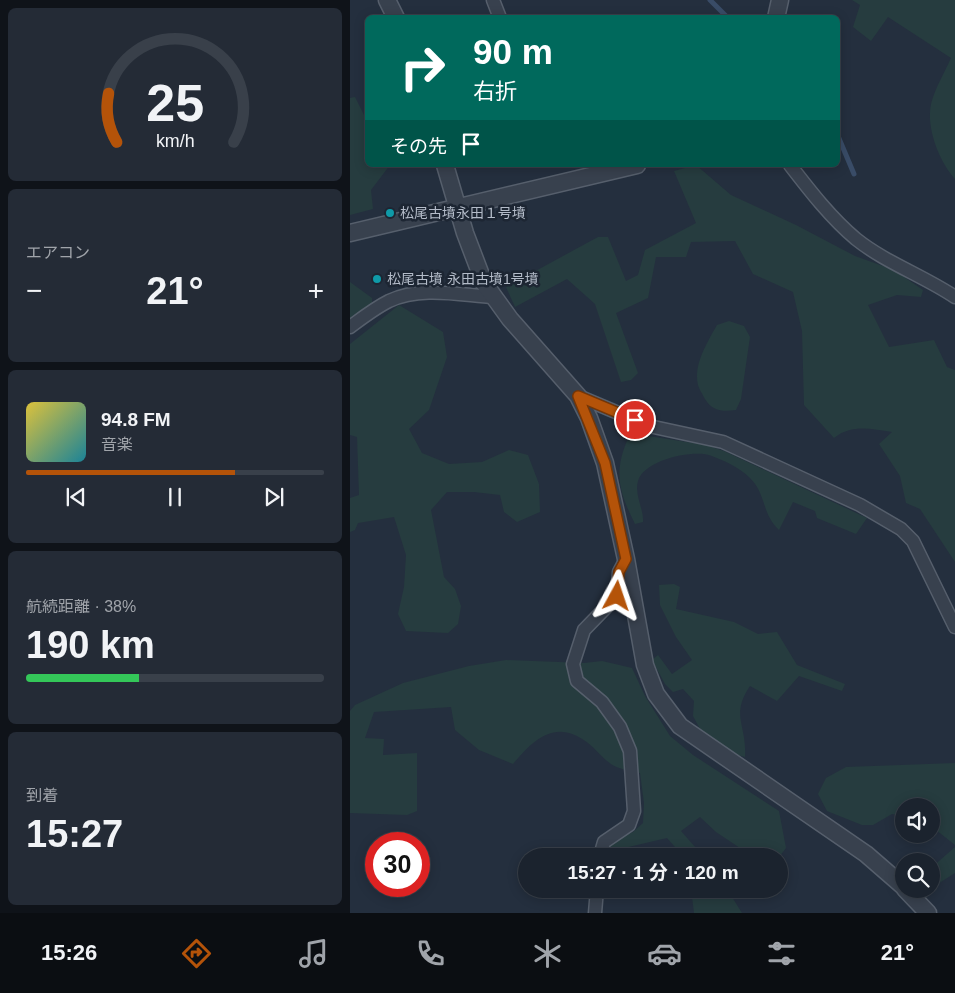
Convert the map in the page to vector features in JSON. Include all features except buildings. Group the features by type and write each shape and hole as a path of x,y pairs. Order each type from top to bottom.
{"street":[{"path":"387,0 394,15"},
{"path":"493,0 499,15"},
{"path":"777,15 780,0"},
{"path":"446,167 465,233 484,283 510,320 578,396 605,463 626,559 645,665 656,694 669,714 680,726 700,742 866,854 895,879"},
{"path":"350,233 629,167"},
{"path":"792,167 834,219 857,240 934,283 955,297"},
{"path":"350,327 389,301 409,294 433,293 493,297"},
{"path":"578,396 649,426 722,442 860,505 901,530 913,541 955,627"},
{"path":"602,848 604,842 628,825 634,811 630,751 620,727 602,702 577,681 573,664 584,630 617,596 619,572 626,559"},
{"path":"594,913 596,898"},
{"path":"914,898 928,913"}],"green space":[{"path":"852,0 955,0 955,179 939,154 930,123 931,104 951,58 888,17 871,41 853,27 860,5"},
{"path":"355,97 365,117 365,167 388,167 371,190 373,209 350,215 350,98"},
{"path":"689,167 698,167 731,195 796,225 855,256 894,270 923,290 921,297 897,295 868,305 889,347 934,340 947,367 955,370 955,562 920,509 906,503 900,476 879,444 892,432 855,429 834,438 804,405 802,331 793,292 753,274 735,241 691,242 686,257 656,257 648,298 616,313 638,373 631,380 621,382 595,304 567,279 515,307 506,287 598,237 608,237 626,281 638,275 645,250 696,223 674,171"},
{"path":"350,282 372,298 372,304 350,321"},
{"path":"399,305 443,332 447,357 429,410 409,429 422,453 449,464 482,462 509,450 528,455 539,484 540,512 517,522 504,512 500,495 474,492 447,492 431,510 444,577 455,589 461,606 458,624 448,633 406,631 398,614 404,587 406,555 394,517 358,523 355,530 350,532 350,498 359,495 357,437 350,435 350,344"},
{"path":"729,321 744,326 750,337 741,399 736,410 727,411 718,410 708,403 699,387 697,377 699,361 717,325"},
{"path":"642,435 706,445 724,451 867,518 856,534 817,518 815,511 793,502 779,530 769,517 755,484 746,474 731,464 709,455 691,454 680,455 658,462 642,474 637,486 643,522 635,524 625,503 619,474 627,441"},
{"path":"674,584 680,587 676,609 734,622 758,634 777,632 797,665 845,684 842,691 799,676 777,701 750,686 744,696 740,713 745,757 727,752 700,729 693,716 694,701 683,689 673,692 665,684 652,660 658,655 672,674 692,660 676,637 660,605 659,585"},
{"path":"506,660 584,663 602,661 632,668 645,696 670,736 693,755 779,811 786,848 740,848 716,832 700,817 681,831 696,848 676,848 667,838 624,848 610,848 610,842 633,832 643,823 644,803 640,773 614,766 588,743 566,732 546,735 529,747 513,764 479,750 455,730 451,707 374,712 365,738 384,739 383,755 417,753 417,811 407,815 350,813 350,711 355,705 403,683 469,666"},
{"path":"955,763 955,845 940,833 940,798 895,798 895,814 892,814 873,825 862,825 827,811 818,794 826,778 846,767"},
{"path":"955,847 955,873 940,883 940,860"},
{"path":"692,898 733,898 742,913 694,913"}],"waterway":[{"path":"710,0 725,15"},
{"path":"840,141 854,174"}],"place":[{"name":"松尾古墳永田１号墳","path":"390,213"},
{"name":"松尾古墳 永田古墳1号墳","path":"377,279"}],"route":[{"path":"617,596 619,572 626,559 605,463 596,434 578,396 635,420"}]}
